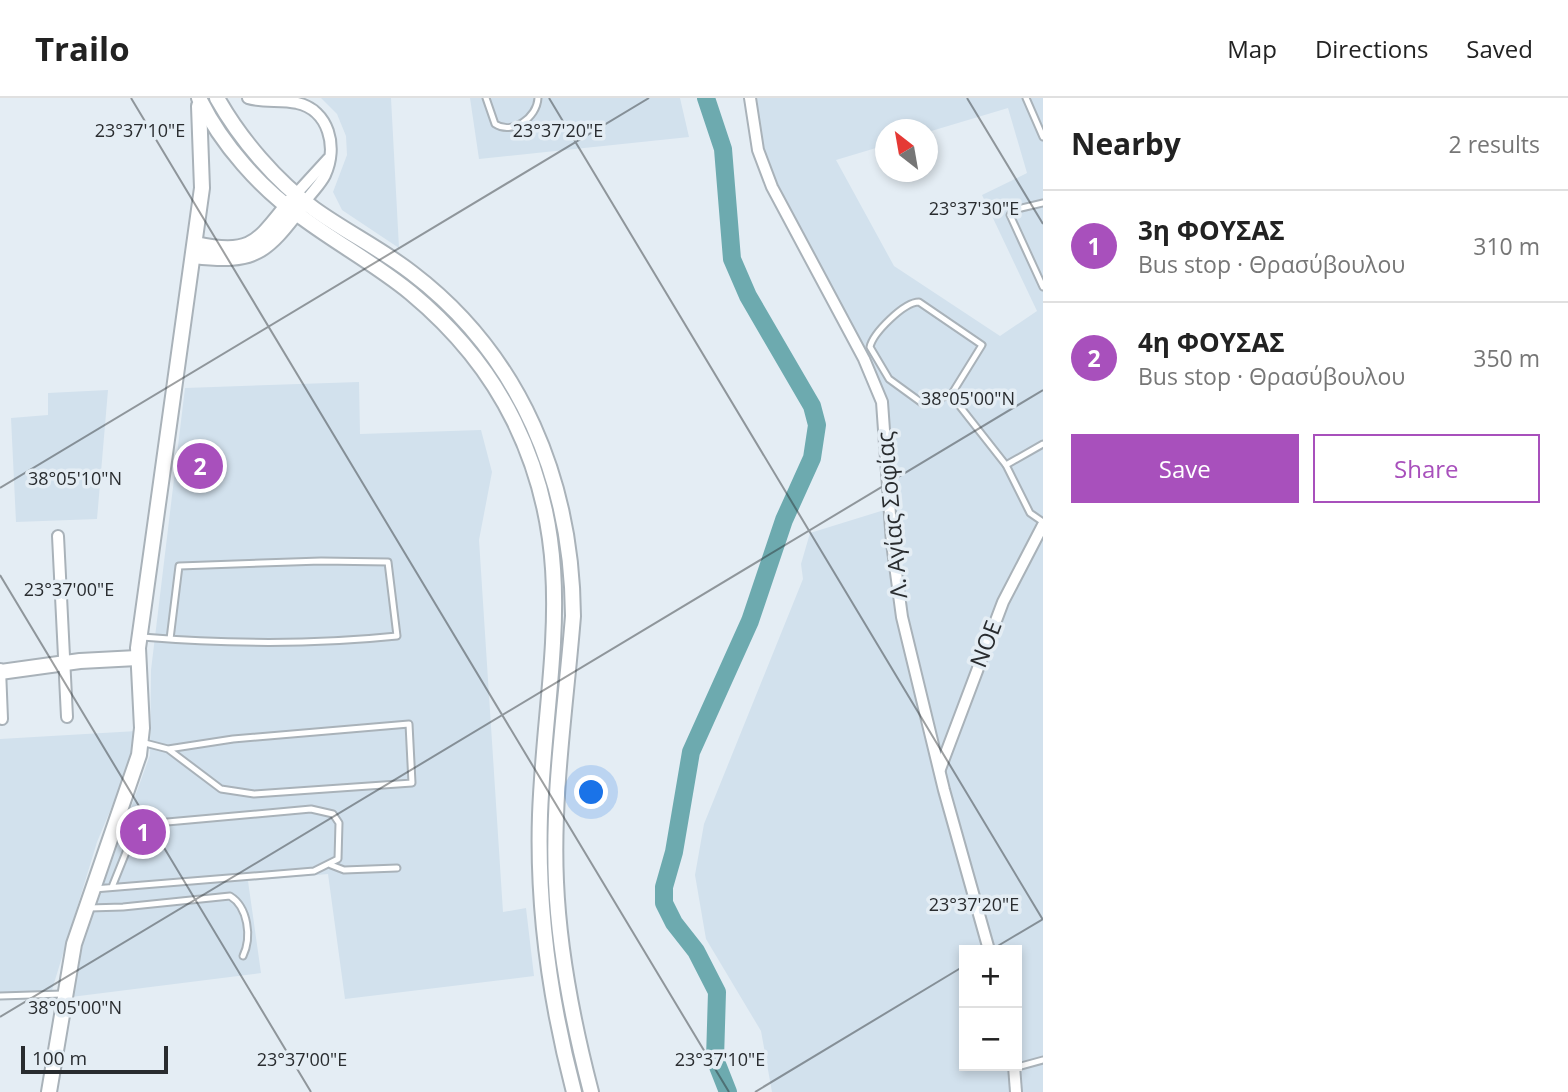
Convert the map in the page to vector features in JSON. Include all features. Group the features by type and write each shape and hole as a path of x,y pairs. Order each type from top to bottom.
{"street":[{"path":"198,98 226,142 296,204 410,292 437,316 473,356 514,420 542,492 553,550 556,599 540,813 541,911 554,1004 574,1092"},
{"path":"49,1092 63,994 85,908 139,755 141,742 141,671 137,658 202,188 198,98"},
{"path":"217,98 229,120 296,204 411,272 469,325 514,386 544,447 555,477 569,546 573,604 560,770 556,881 566,982 591,1092"},
{"path":"195,250 249,257 265,247 296,204 324,177 330,157 330,135 323,118 308,107 295,102 259,102 248,98"},
{"name":"Λ. Αγίας Σοφίας","path":"750,98 758,150 772,187 864,359 882,402 892,543 902,617 988,945"},
{"name":"NOE","path":"940,769 1003,601 1043,524"},
{"path":"58,536 66,717"},
{"path":"2,719 0,671 137,658"},
{"path":"1014,1071 1016,1092"}],"lane":[{"path":"486,98 495,124 505,128 518,125 529,118 538,98"},
{"path":"1026,98 1043,137"},
{"path":"1043,203 1033,203 1010,212 1043,287"},
{"path":"919,302 982,345 951,395 922,403 890,379 870,347 873,339 909,303 919,302"},
{"path":"951,395 1006,465 1030,513 1043,524"},
{"path":"1006,465 1043,444"},
{"path":"140,637 170,639 317,643 397,636 388,562 321,561 179,566 170,639"},
{"path":"141,742 168,749 221,789 254,794 412,783 409,724 233,739 168,749"},
{"path":"92,889 314,871 331,865 340,851 339,823 333,814 310,809 145,824 135,830 113,887"},
{"path":"331,865 344,870 397,869"},
{"path":"85,908 123,907 230,896 241,906 245,916 248,946 243,956"},
{"path":"0,996 63,994"},
{"path":"1022,1065 1043,1060"}],"shaded area":[{"path":"321,98 391,98 399,248 342,210 333,192 347,155 346,136 337,114"},
{"path":"470,98 680,98 689,137 479,159"},
{"path":"757,98 1043,98 1043,1092 772,1092 761,1031 706,939 695,875 704,824 803,579 801,564 810,533 894,507 886,402 776,186 760,141","holes":["1008,108 1027,173 982,195 1037,311 1000,336 894,266 836,160 875,148 875,119 938,119 938,129"]},
{"path":"359,382 360,434 481,430 492,472 479,540 503,912 526,908 534,976 345,999 328,874 248,881 261,973 71,997 79,952 150,755 151,670 185,388"},
{"path":"108,390 97,519 16,522 11,418 48,415 48,393"},
{"path":"137,731 134,754 97,842 52,990 0,994 0,739"}],"waterway":[{"path":"706,98 723,149 732,259 748,296 812,406 817,425 812,458 784,520 750,621 691,752 674,852 664,887 664,903 674,923 696,951 717,992 715,1059 728,1092"}],"place":[{"name":"4η ΦΟΥΣΑΣ","path":"200,466"},
{"name":"3η ΦΟΥΣΑΣ","path":"143,832"}]}
